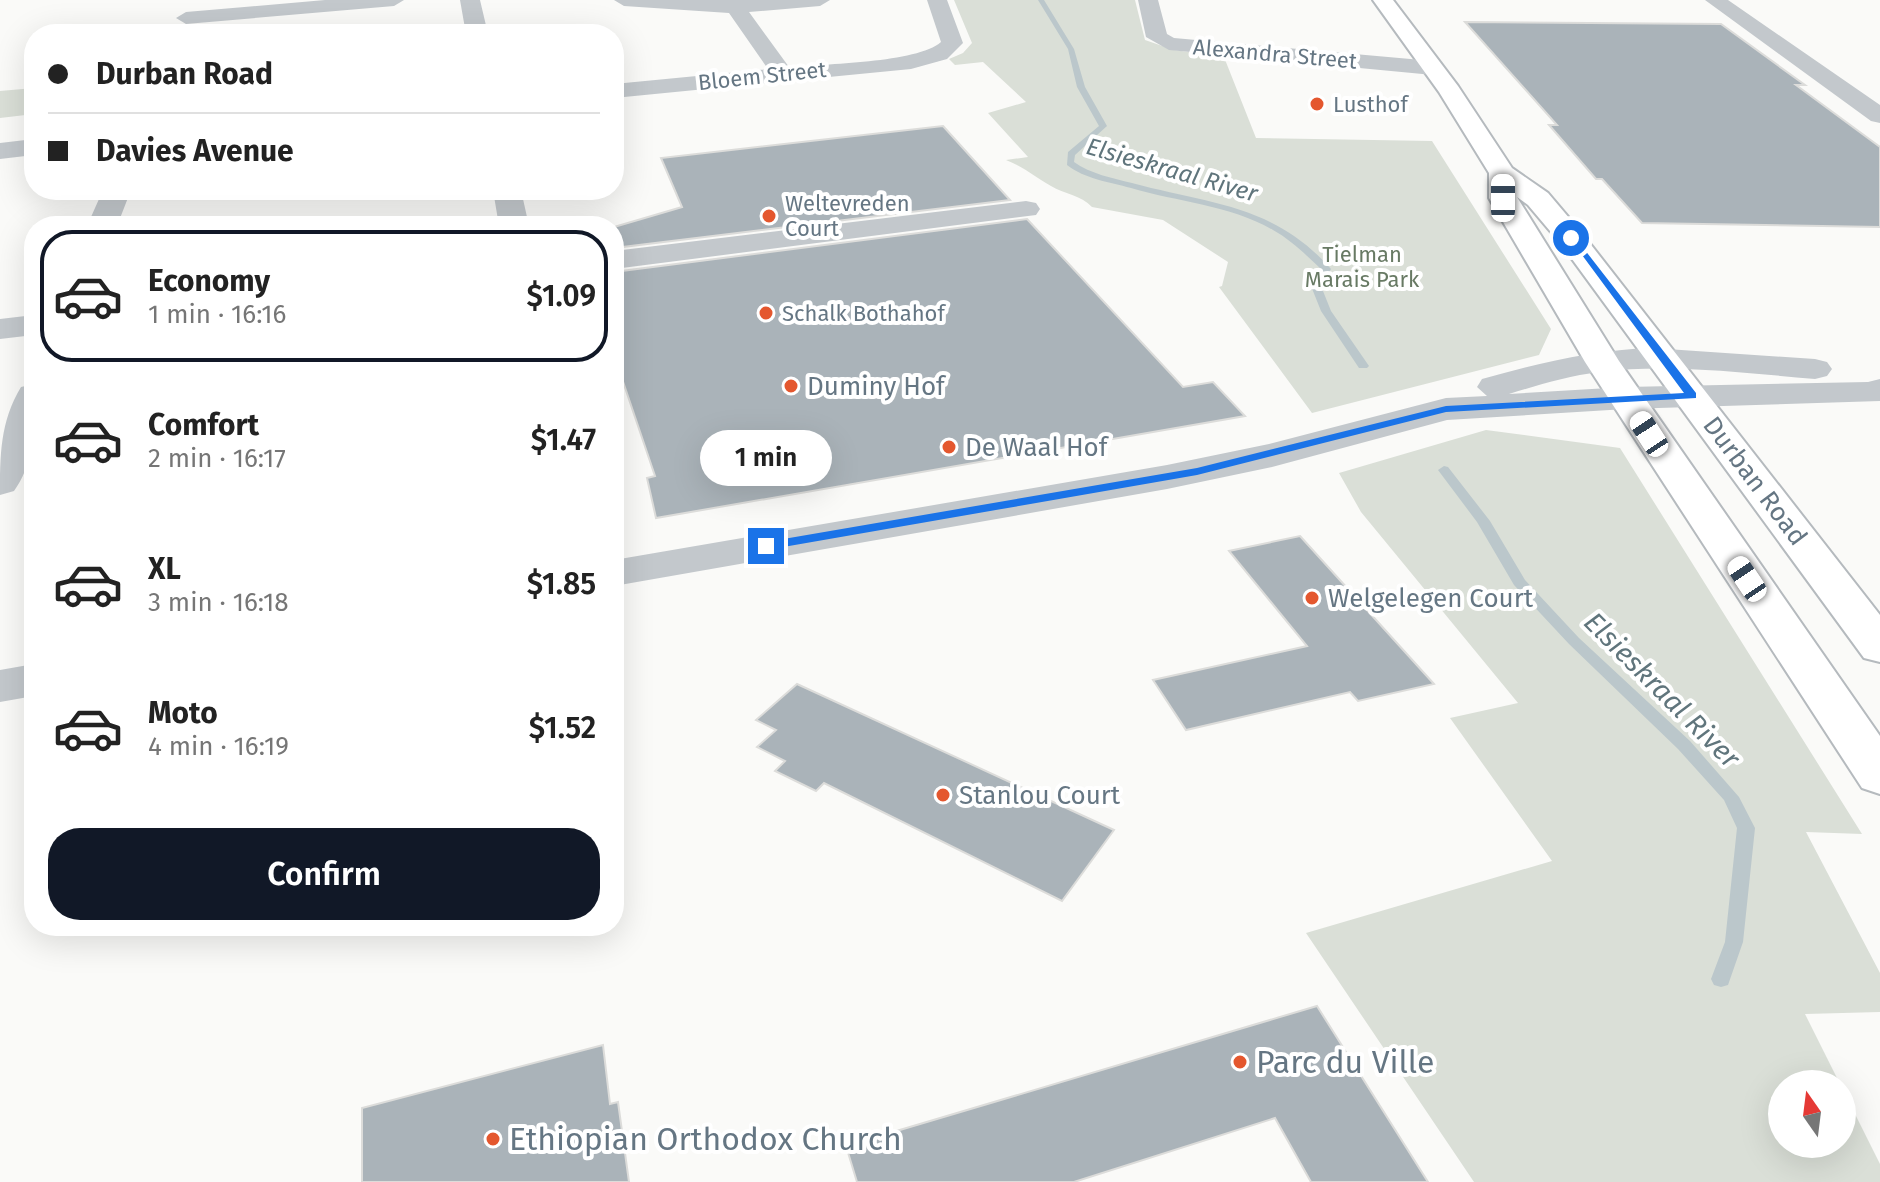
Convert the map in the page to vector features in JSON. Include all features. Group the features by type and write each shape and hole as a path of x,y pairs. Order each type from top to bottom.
{"main road":[{"name":"Durban Road","path":"1383,0 1433,68 1502,173 1538,199 1665,360 1880,647"},
{"name":"Durban Road","path":"1502,173 1503,198 1602,362 1880,775"}],"street":[{"path":"185,17 394,0"},
{"path":"470,0 475,24"},
{"path":"624,0 733,3 820,0"},
{"name":"Bloem Street","path":"624,90 911,62 947,51 952,43 937,0"},
{"name":"Alexandra Street","path":"1148,0 1157,37 1169,44 1433,68"},
{"path":"1715,0 1880,116"},
{"path":"733,3 783,74"},
{"path":"1822,75 1867,75"},
{"path":"0,151 24,148"},
{"path":"624,259 1026,209"},
{"path":"0,329 24,326"},
{"path":"1446,409 1468,395 1564,368 1602,362 1665,360 1834,371 1880,381"},
{"path":"624,571 1167,477 1303,447 1446,409 1626,398 1870,393 1880,390"},
{"path":"0,483 24,421"},
{"path":"0,686 24,682"}],"green space":[{"name":"Tielman Marais Park","path":"954,0 1135,0 1145,40 1174,50 1224,57 1256,138 1432,141 1551,329 1539,355 1312,413 1219,287 1222,286 1228,262 1163,220 1092,207 1006,160 1028,157 988,113 1026,102 983,62 955,65 949,59 963,53 972,43"},
{"path":"24,89 24,115 0,118 0,91"},
{"path":"1486,430 1620,448 1862,834 1806,832 1880,973 1880,1012 1805,1014 1833,1070 1768,1070 1768,1158 1856,1158 1856,1116 1880,1164 1880,1182 1474,1182 1306,933 1552,861 1450,718 1518,703 1361,512 1339,473"}],"building":[{"path":"1465,22 1721,24 1805,85 1796,85 1880,147 1880,227 1642,223 1602,179 1596,179 1549,125 1557,125"},
{"path":"943,126 1010,200 624,247 624,224 682,207 661,158"},
{"path":"1027,219 1183,387 1213,382 1245,416 656,518 647,478 655,476 624,385 624,271"},
{"name":"Welgelegen Court","path":"1300,536 1434,684 1358,701 1350,692 1186,730 1153,680 1307,646 1229,551"},
{"name":"Stanlou Court","path":"797,684 1114,830 1062,901 824,783 816,791 775,771 785,761 757,747 776,730 756,720"},
{"name":"Parc du Ville","path":"1317,1006 1428,1182 1311,1182 1275,1118 1074,1182 857,1182 846,1146"},
{"name":"Ethiopian Orthodox Church","path":"603,1045 610,1104 618,1102 629,1182 362,1182 362,1108"}],"waterway":[{"name":"Elsieskraal River","path":"1041,0 1071,49 1081,87 1103,126 1071,154 1070,163 1094,176 1230,209 1278,229 1326,269 1316,286 1326,311 1363,366"},
{"name":"Elsieskraal River","path":"1444,470 1483,521 1519,582 1574,641 1684,745 1731,797 1746,828 1734,942 1721,979"}],"place":[{"name":"Lusthof","path":"1317,104"},
{"name":"Weltevreden Court","path":"769,216"},
{"name":"Schalk Bothahof","path":"766,313"},
{"name":"Duminy Hof","path":"791,386"},
{"name":"De Waal Hof","path":"949,447"},
{"name":"Welgelegen Court","path":"1312,598"},
{"name":"Stanlou Court","path":"943,795"},
{"name":"Parc du Ville","path":"1240,1062"},
{"name":"Ethiopian Orthodox Church","path":"493,1139"}],"route":[{"path":"766,546 1227,465 1446,409 1692,396 1571,238"}]}
